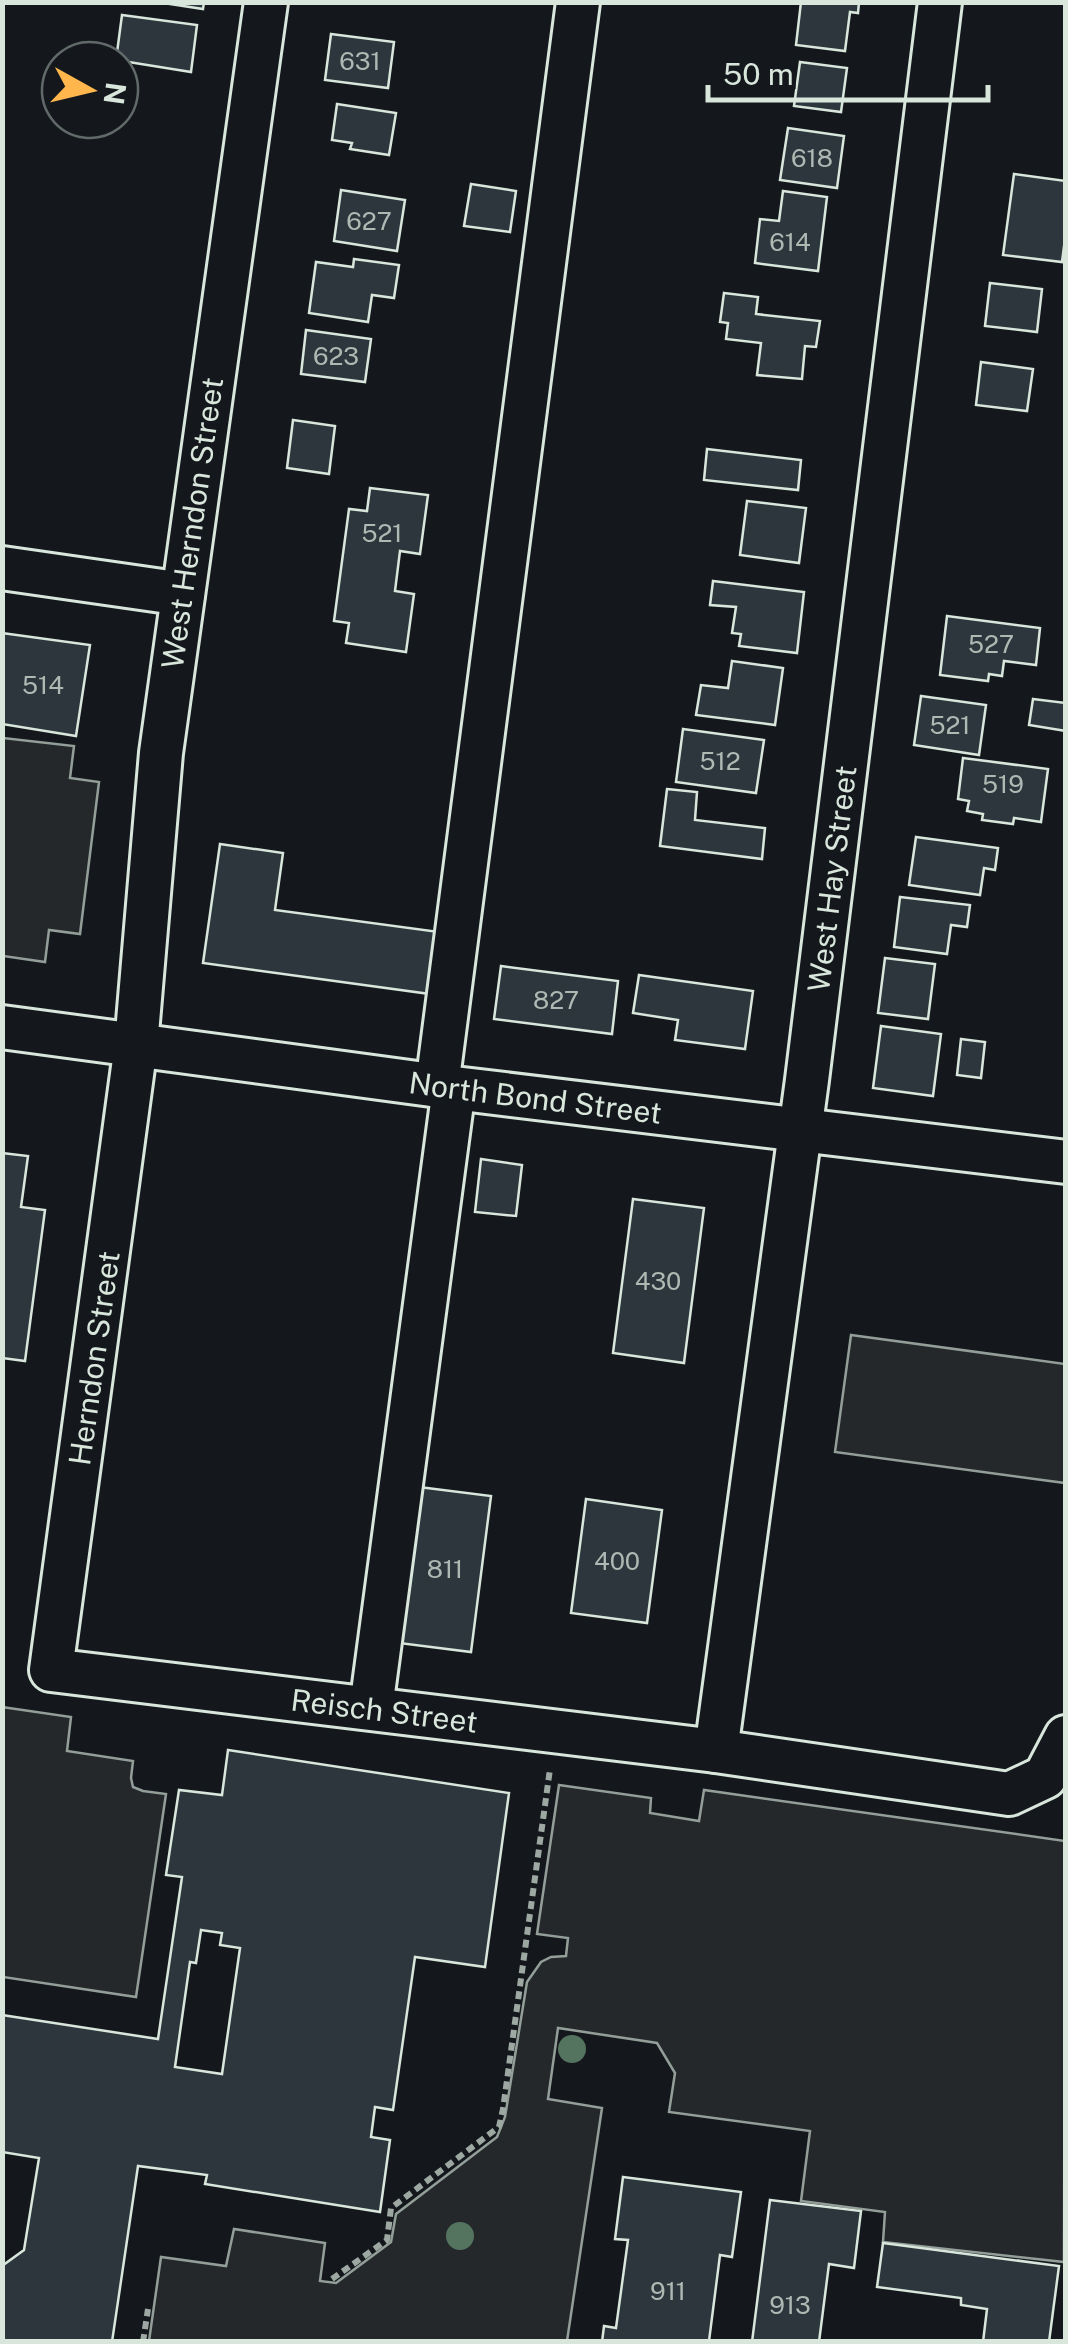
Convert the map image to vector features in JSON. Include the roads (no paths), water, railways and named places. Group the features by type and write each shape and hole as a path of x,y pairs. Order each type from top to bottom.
{"street":[{"name":"West Herndon Street","path":"136,1045 161,753 266,2"},
{"path":"372,1708 578,2"},
{"name":"West Hay Street","path":"716,1752 800,1130 940,2"},
{"path":"2,568 183,594"},
{"name":"North Bond Street","path":"2,1027 446,1087 1066,1162"},
{"name":"Herndon Street","path":"52,1670 136,1045"},
{"name":"Reisch Street","path":"52,1670 716,1752 1009,1794 1045,1777 1066,1738"}]}
